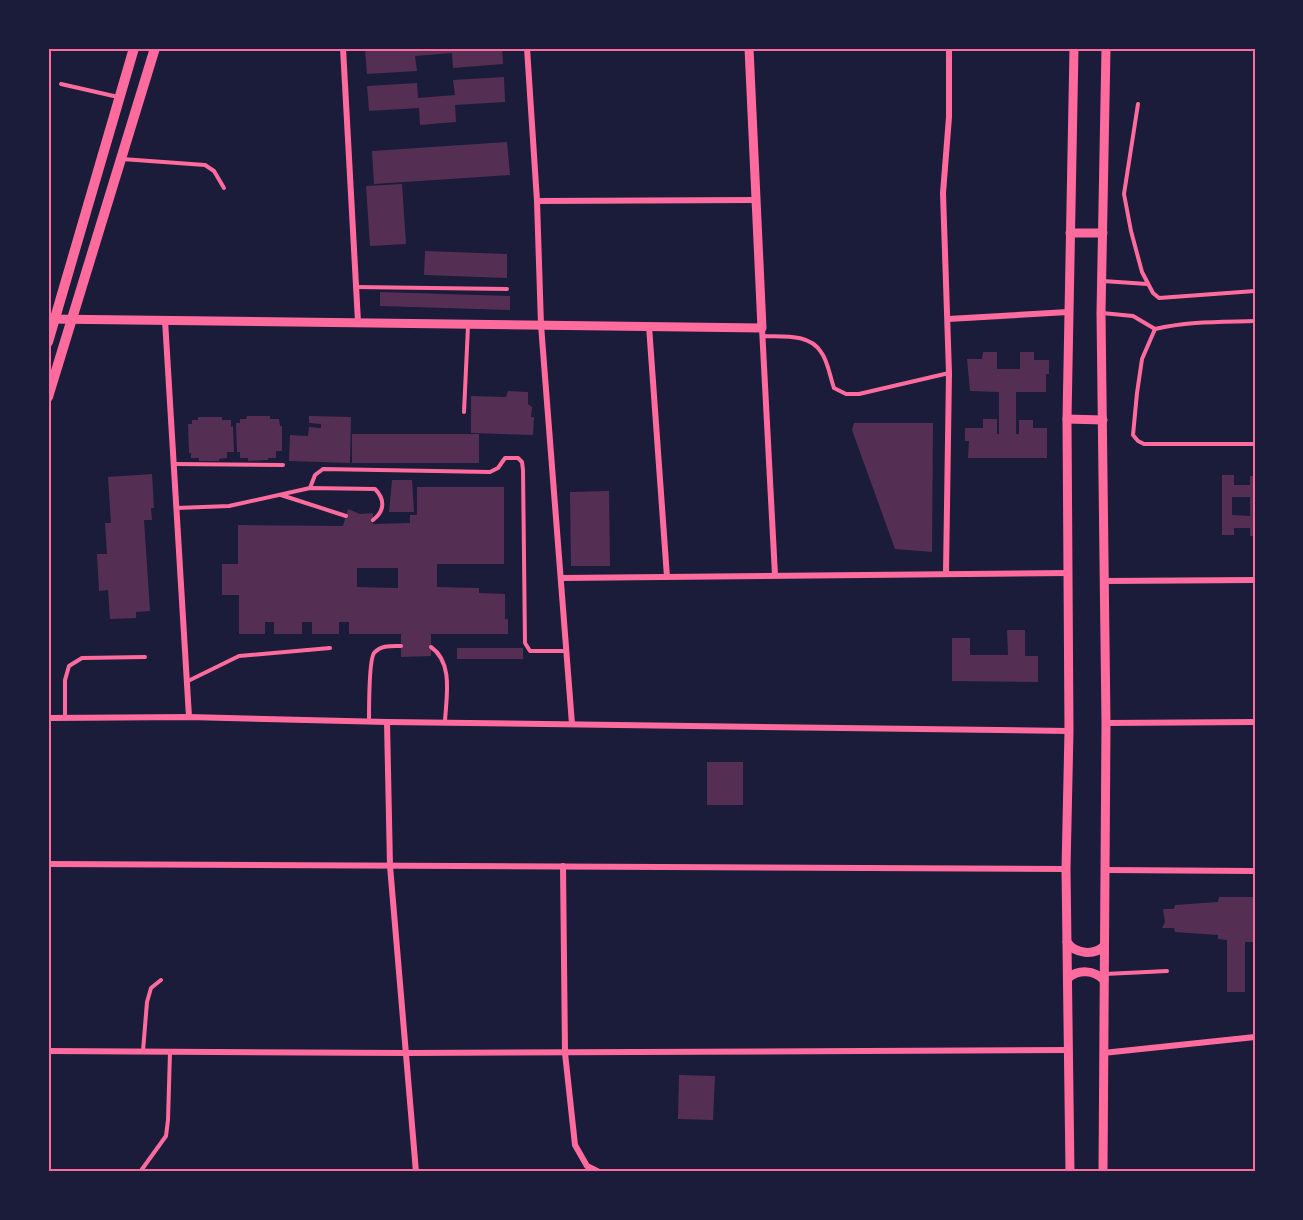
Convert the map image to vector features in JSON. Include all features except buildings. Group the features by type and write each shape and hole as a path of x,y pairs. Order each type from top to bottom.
{"main road":[{"path":"48,342 52,319 134,48"},
{"path":"48,397 155,48"}],"street":[{"path":"343,48 358,322"},
{"path":"527,48 537,201 541,325 572,724"},
{"path":"749,48 776,575"},
{"path":"946,573 949,373 943,193 949,117 949,48"},
{"path":"1070,1172 1066,869 1069,731 1067,419 1074,48"},
{"path":"1103,1172 1106,723 1101,313 1107,48"},
{"path":"537,201 756,200"},
{"path":"1070,233 1103,233"},
{"path":"948,319 1068,312"},
{"path":"52,319 649,326 762,332"},
{"path":"165,320 189,717"},
{"path":"649,326 667,577"},
{"path":"1067,419 1103,420"},
{"path":"561,578 1068,573"},
{"path":"1105,581 1255,580"},
{"path":"48,718 189,717 369,722 1069,731"},
{"path":"387,722 390,866 416,1172"},
{"path":"1106,723 1255,722"},
{"path":"48,864 1066,869"},
{"path":"563,866 565,1053 575,1145 587,1166 599,1172"},
{"path":"1106,870 1255,871"},
{"path":"1067,942 1073,949 1083,952 1097,951 1104,946"},
{"path":"1068,978 1072,974 1086,972 1104,977"},
{"path":"1102,1053 1255,1037"},
{"path":"48,1050 565,1053 1070,1050"}],"lane":[{"path":"61,84 119,97"},
{"path":"1138,104 1124,194 1131,231 1147,284 1153,294 1159,298 1255,291"},
{"path":"122,159 205,165 214,171 224,188"},
{"path":"1102,281 1147,284"},
{"path":"355,287 507,289"},
{"path":"1101,313 1132,316 1155,329 1194,322 1255,321"},
{"path":"464,412 468,324"},
{"path":"1155,329 1142,359 1133,435 1138,441 1144,444 1255,444"},
{"path":"762,332 804,339 814,344 822,352 834,388 846,394 859,394 949,373"},
{"path":"310,488 315,474 323,469 490,472 498,468 505,458 518,458 522,462 523,470 525,643 530,651 566,651"},
{"path":"173,464 283,465"},
{"path":"176,508 229,506 310,488 375,489 383,501 383,509 373,520"},
{"path":"279,494 346,516"},
{"path":"369,722 372,657 380,648 401,646"},
{"path":"431,647 442,657 446,670 445,723"},
{"path":"187,681 239,656 330,648"},
{"path":"65,718 65,680 69,666 82,658 145,657"},
{"path":"1104,977 1167,971"},
{"path":"143,1051 147,1002 151,988 160,980"},
{"path":"140,1172 166,1136 170,1051"}]}
